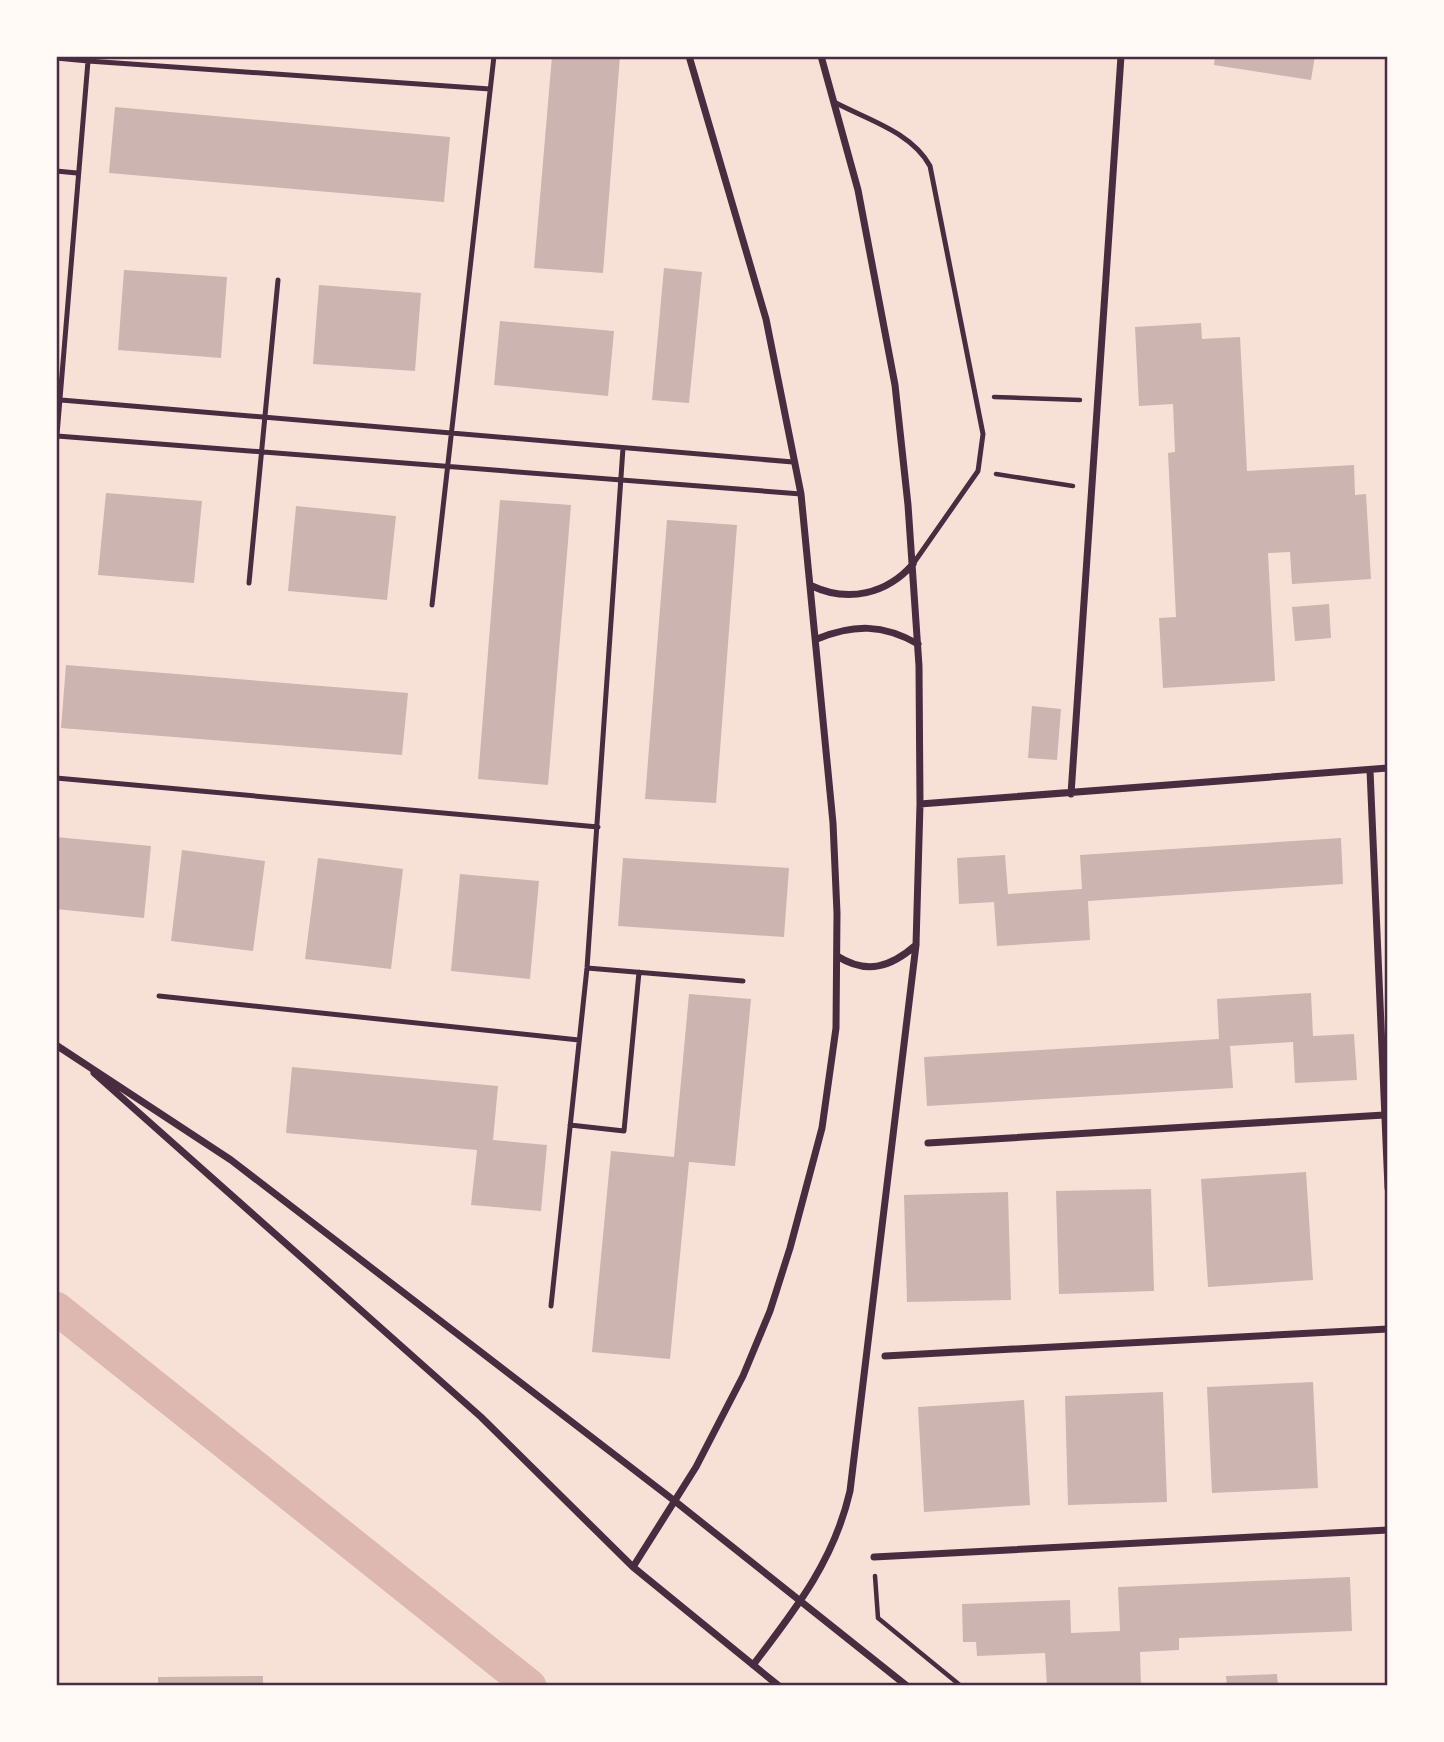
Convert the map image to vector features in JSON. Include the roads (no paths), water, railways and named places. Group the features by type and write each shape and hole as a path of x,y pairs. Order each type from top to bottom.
{"street":[{"path":"633,1567 676,1502 750,1361 790,1248 818,1143 830,1084 836,1028 833,823 801,494 766,319 689,56"},
{"path":"753,1665 802,1601 832,1548 850,1491 916,945 920,804 918,644 900,414 859,190 821,56"},
{"path":"1071,794 1121,56"},
{"path":"812,586 837,594 875,591 891,585 913,564"},
{"path":"817,639 841,630 870,627 896,632 918,644"},
{"path":"920,804 1388,768"},
{"path":"1370,770 1388,1188"},
{"path":"837,956 863,968 874,968 897,961 916,945"},
{"path":"56,1045 231,1160 676,1502 907,1686"},
{"path":"73,1054 481,1417 633,1567 779,1686"},
{"path":"928,1143 1384,1115"},
{"path":"885,1356 1388,1329"},
{"path":"874,1558 1388,1530"}],"lane":[{"path":"432,605 494,56"},
{"path":"56,58 490,89"},
{"path":"56,447 88,61"},
{"path":"834,102 909,141 924,155 930,166 983,434 978,471 913,564"},
{"path":"56,171 78,173"},
{"path":"249,583 278,281"},
{"path":"61,400 793,462"},
{"path":"57,436 622,483 801,494"},
{"path":"551,1306 587,968 623,448"},
{"path":"56,778 598,827"},
{"path":"587,968 743,981"},
{"path":"570,1125 624,1131 639,972"},
{"path":"159,996 579,1040"}],"waterway":[{"path":"56,1308 530,1686"}]}
